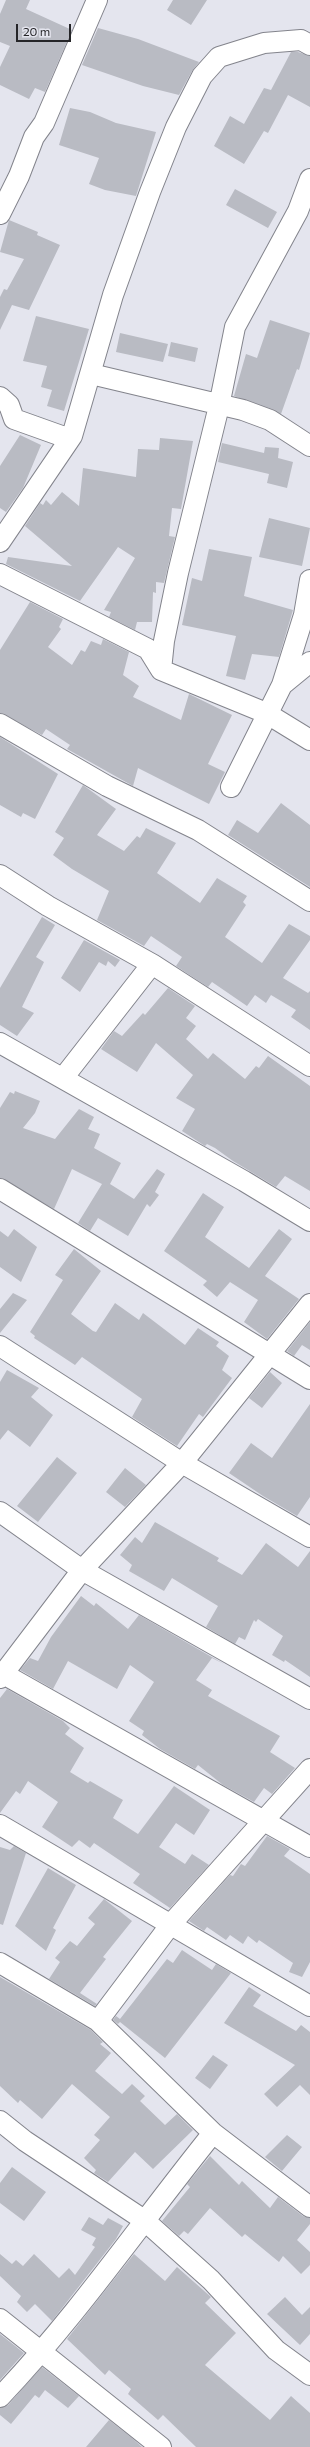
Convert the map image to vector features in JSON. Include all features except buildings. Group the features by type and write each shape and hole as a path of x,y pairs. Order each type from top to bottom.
{"street":[{"path":"0,214 19,176 34,137 44,123 97,0"},
{"path":"0,542 70,438 91,374 113,295 150,192 176,127 202,76 219,57 264,43 301,40 310,44"},
{"path":"161,670 164,641 178,574 219,406 235,326 298,211 310,179"},
{"path":"91,374 219,406 243,410 270,420 310,446"},
{"path":"0,397 9,405 14,419 70,438"},
{"path":"0,574 148,649 161,670 266,713 310,740"},
{"path":"230,787 266,713 282,685 304,615 310,580"},
{"path":"282,685 310,662"},
{"path":"0,724 108,786 198,830 310,901"},
{"path":"0,875 48,906 152,964 310,1066"},
{"path":"63,1078 152,964"},
{"path":"0,1043 244,1181 310,1221"},
{"path":"0,1189 310,1379"},
{"path":"310,1304 182,1463 82,1570 2,1675 310,1847"},
{"path":"0,1346 182,1463 310,1537"},
{"path":"0,1512 82,1570 310,1699"},
{"path":"98,2021 171,1924 310,1769"},
{"path":"0,1825 310,2006"},
{"path":"0,1963 98,2021 213,2133 310,2207"},
{"path":"0,2121 25,2140 144,2220 211,2280 276,2350 310,2375"},
{"path":"0,2398 41,2354 53,2335 91,2293 144,2220 213,2133"},
{"path":"0,2319 41,2354 161,2447"}]}
